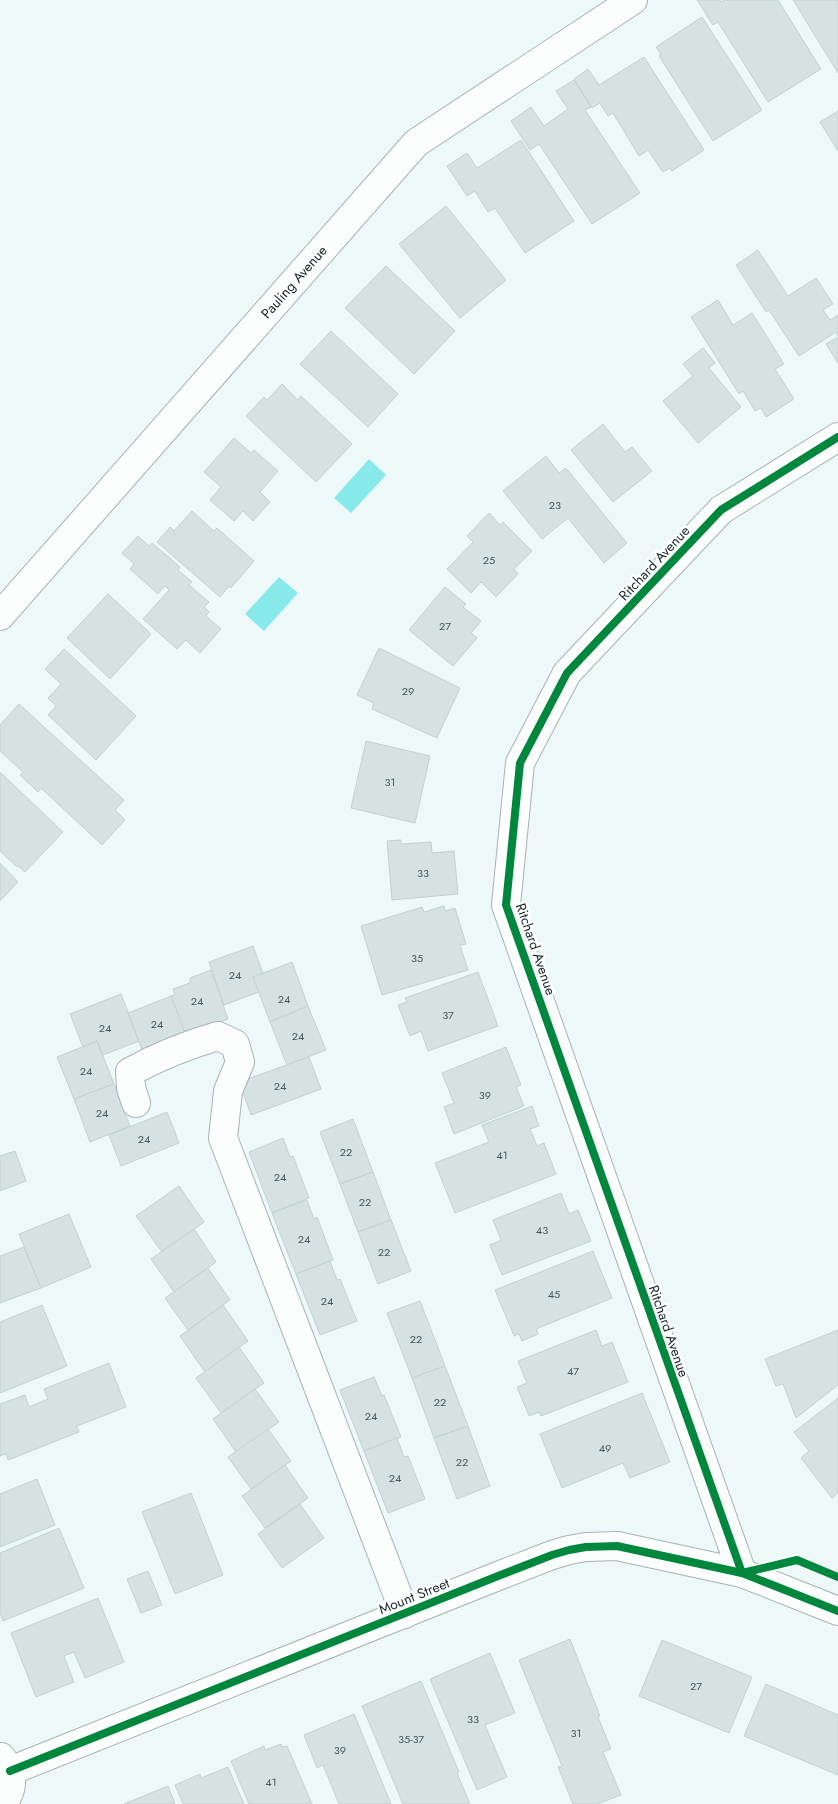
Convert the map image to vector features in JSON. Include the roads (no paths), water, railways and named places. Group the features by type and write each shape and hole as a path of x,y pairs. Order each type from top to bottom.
{"street":[{"name":"Pauling Avenue","path":"0,616 416,143 634,0"},
{"name":"Ritchard Avenue","path":"742,1573 506,905 520,763 567,673 721,510 838,436"},
{"path":"136,1103 131,1088 130,1072 183,1046 218,1036 235,1044 240,1062 228,1090 223,1138 404,1614"},
{"name":"Mount Street","path":"5,1764 404,1614 552,1555 586,1547 617,1546 742,1573 838,1611"},
{"path":"3,1804 9,1796 12,1783 5,1764"}],"water":[{"path":"369,459 386,475 351,513 334,498"},
{"path":"279,577 298,593 264,631 245,614"}]}
